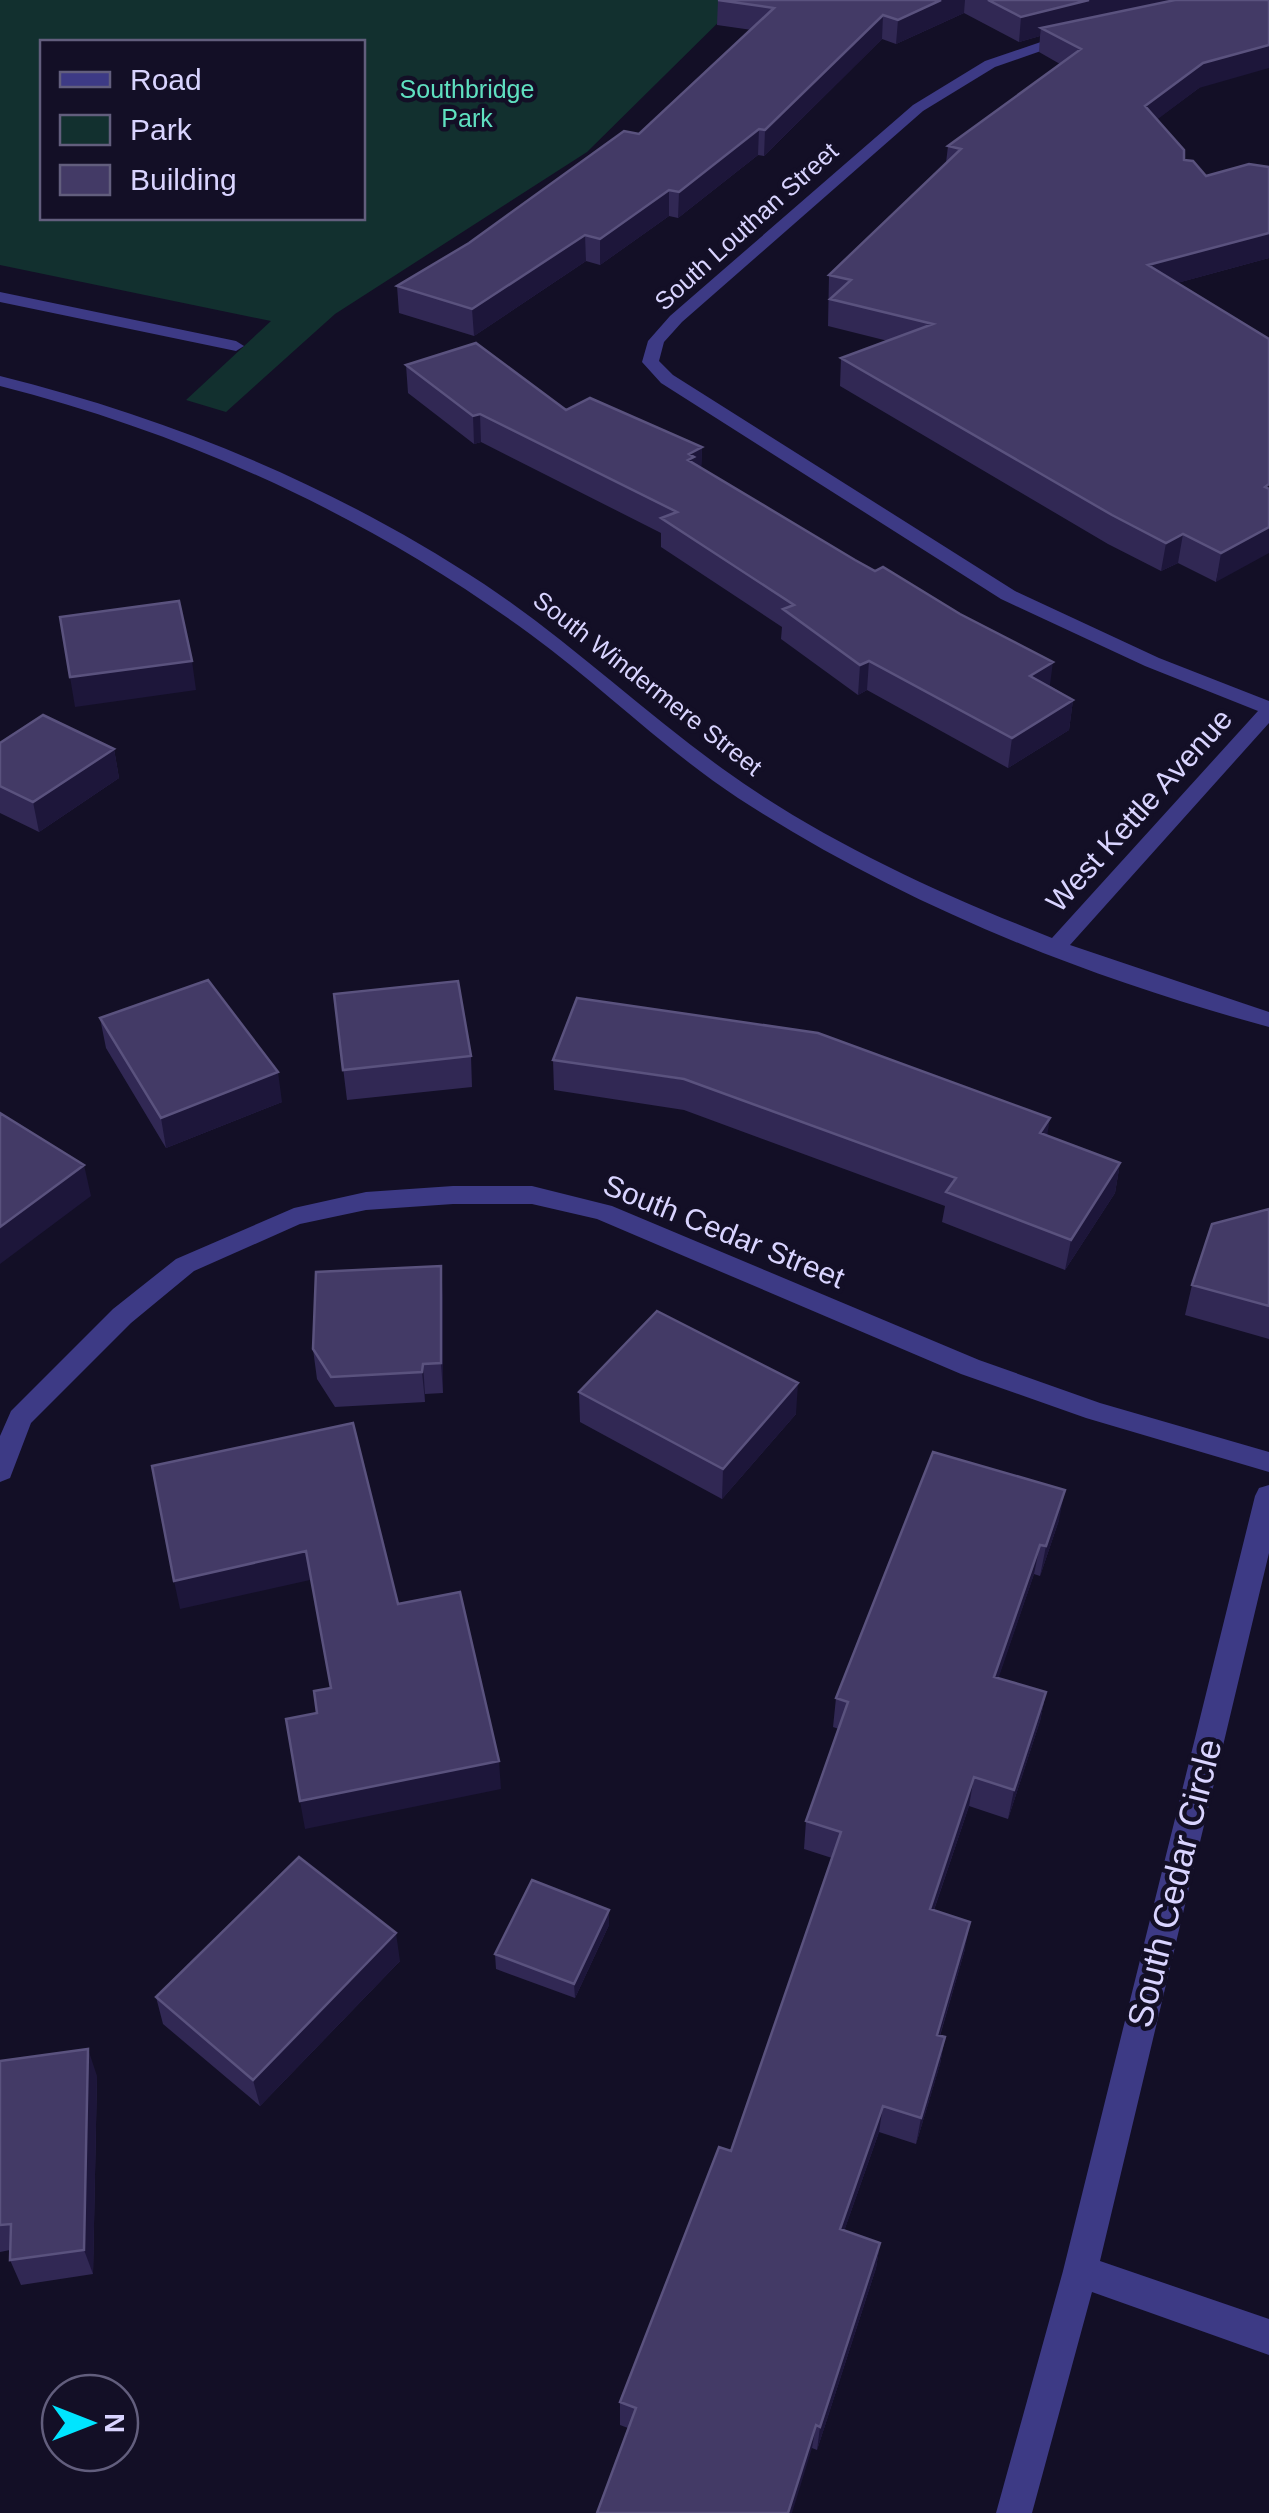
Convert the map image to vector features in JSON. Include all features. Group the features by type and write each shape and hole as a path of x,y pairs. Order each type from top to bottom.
{"street":[{"name":"South Louthan Street","path":"1088,31 990,62 918,108 676,319 656,341 650,362 667,380 1008,595 1152,662 1269,709"},
{"path":"0,297 236,346"},
{"name":"South Windermere Street","path":"0,381 196,441 329,500 439,560 512,612 674,744 746,794 866,864 1054,949 1269,1020"},
{"name":"West Kettle Avenue","path":"1054,949 1269,709"},
{"name":"South Cedar Street","path":"0,1472 20,1418 122,1316 185,1265 294,1217 366,1201 454,1195 532,1195 603,1212 970,1366 1095,1411 1269,1462"},
{"name":"South Cedar Circle","path":"1014,2513 1080,2270 1269,1496"},
{"path":"1080,2270 1269,2337"}],"green space":[{"name":"Southbridge Park","path":"0,0 741,0 587,152 335,314 226,412 186,400 271,321 0,265"}],"building":[{"path":"718,0 941,0 898,20 883,15 765,130 759,129 679,192 669,190 600,239 585,235 472,309 397,286 469,243 624,131 639,134 774,8"},
{"path":"988,0 1089,0 1021,17"},
{"path":"1175,0 1269,0 1269,45 1203,63 1145,106 1184,150 1184,160 1193,161 1206,176 1249,164 1269,167 1269,233 1148,265 1269,339 1269,484 1265,487 1269,489 1269,527 1221,553 1183,534 1166,543 841,358 933,324 830,299 851,280 829,275 961,149 948,146 1081,49 1041,28"},
{"path":"476,343 566,410 590,398 702,447 689,454 694,457 688,460 855,560 875,571 883,567 960,614 1053,662 1030,676 1073,700 1012,738 869,661 860,665 783,609 794,605 661,518 677,512 480,414 473,416 406,365"},
{"path":"179,601 192,661 70,677 60,617"},
{"path":"43,715 114,749 33,802 0,786 0,743"},
{"path":"208,980 278,1072 161,1118 100,1018"},
{"path":"458,981 471,1056 343,1070 334,994"},
{"path":"577,998 818,1033 1050,1118 1040,1133 1120,1163 1071,1240 946,1192 956,1178 684,1079 553,1060"},
{"path":"0,1113 84,1165 0,1227"},
{"path":"1269,1209 1269,1306 1192,1285 1212,1224"},
{"path":"441,1266 441,1363 423,1364 422,1372 331,1377 313,1349 316,1272"},
{"path":"657,1311 798,1383 723,1469 579,1392"},
{"path":"353,1423 398,1604 460,1592 499,1761 300,1801 286,1719 317,1713 314,1691 331,1688 306,1551 174,1581 152,1466"},
{"path":"933,1452 1065,1490 1046,1546 1040,1545 994,1677 1046,1692 1014,1790 974,1777 930,1909 970,1922 937,2035 945,2037 921,2118 883,2106 840,2229 880,2243 788,2513 597,2513 636,2408 620,2402 719,2147 731,2151 841,1832 806,1821 848,1702 836,1698"},
{"path":"299,1857 396,1933 253,2080 156,1997"},
{"path":"532,1880 609,1910 574,1984 495,1954"},
{"path":"88,2049 84,2250 10,2260 11,2224 0,2225 0,2061"}]}
